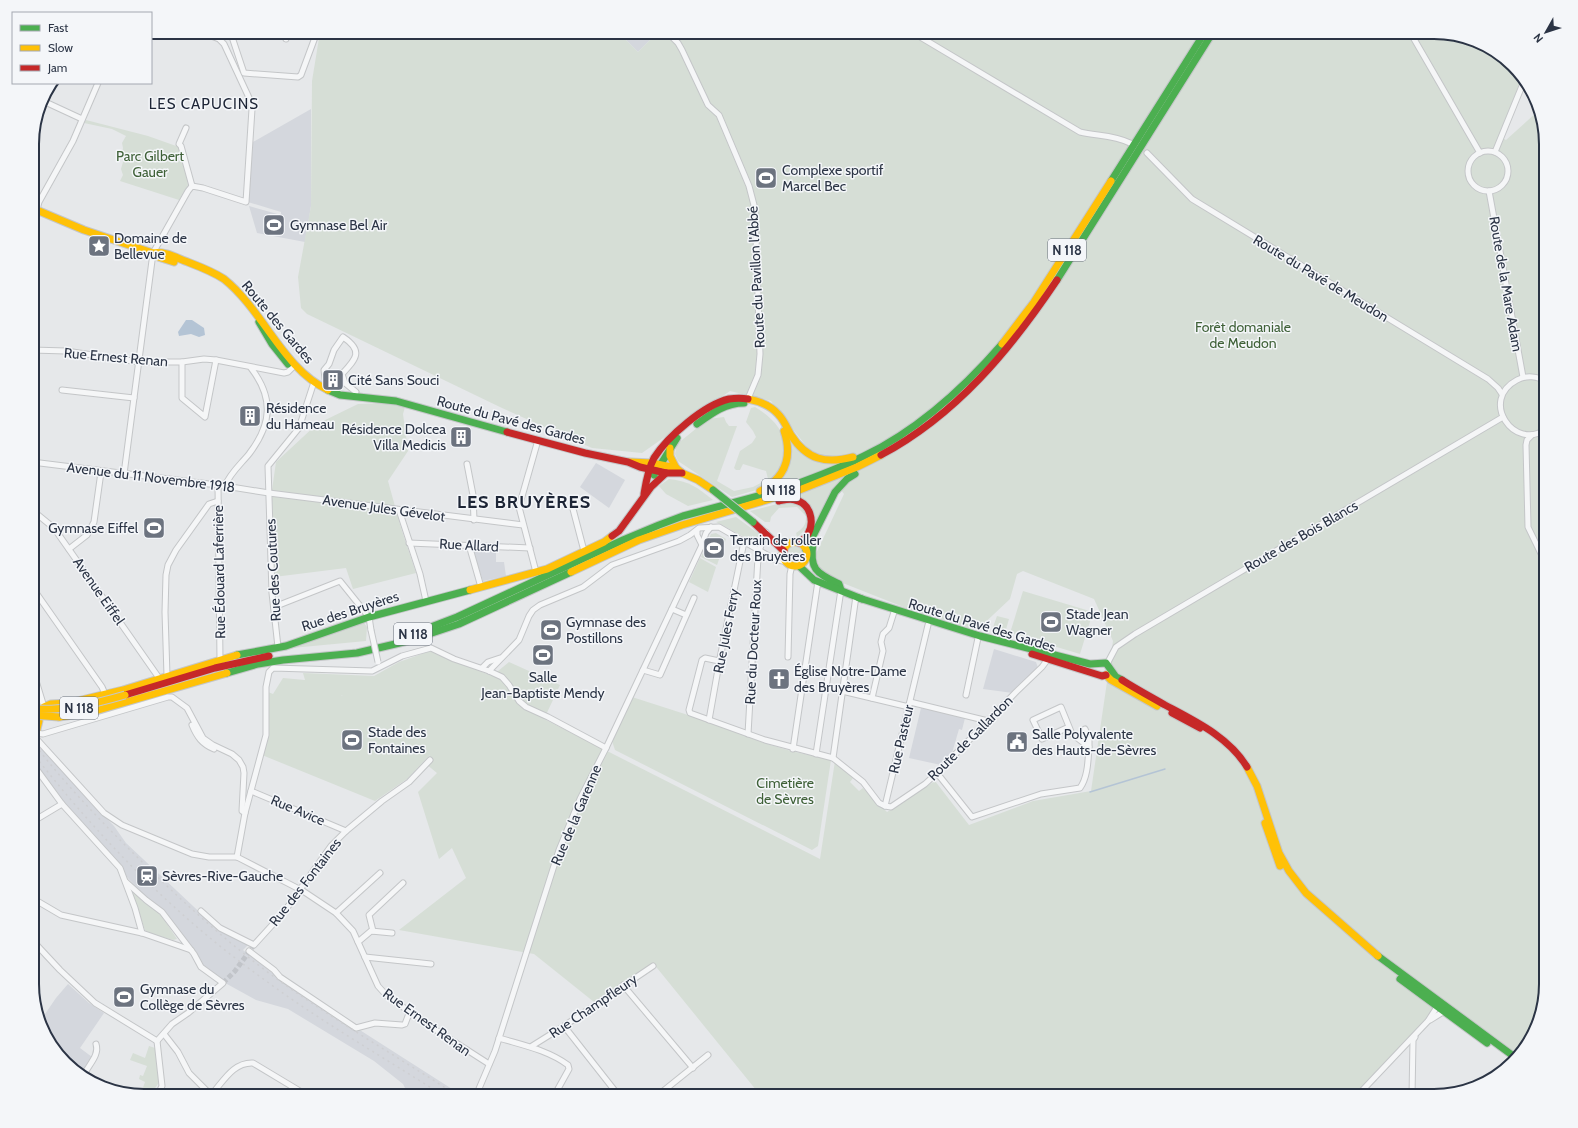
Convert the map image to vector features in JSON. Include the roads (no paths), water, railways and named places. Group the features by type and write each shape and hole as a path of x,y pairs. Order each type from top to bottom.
{"main road":[{"name":"N 118","path":"39,716 78,716 126,699 256,658 383,643 409,635 457,617 648,530 683,516 776,491 846,465 874,451 909,430 945,403 975,375 1008,338 1057,267 1201,39"},
{"name":"N 118","path":"39,710 51,711 77,709 126,699 258,664 283,660 357,653 408,642 459,624 639,540 688,522 772,498 834,478 878,459 913,437 951,408 986,374 1014,342 1041,305 1063,271 1209,39"},
{"name":"Route des Gardes","path":"39,211 84,230 154,249 156,252 217,274 228,282 250,305 288,358 315,384"},
{"name":"Route des Gardes","path":"154,249 155,256 209,274 225,285 240,299 258,322 280,356 292,368 315,384"},
{"name":"Route du Pavé des Gardes","path":"315,384 340,395 388,400 585,453 679,471 698,480 713,490 766,532 777,539 790,543"},
{"name":"Route du Pavé des Gardes","path":"315,384 328,394 338,398 388,400"},
{"path":"654,467 661,448 668,441 713,406 734,398 761,402 776,412 800,447 816,458 830,461 842,460 864,452 874,451"},
{"path":"654,467 680,435 716,409 728,404 747,401 766,410 777,419 788,440 788,456 782,473 771,485 754,494 741,497 735,502"},
{"path":"670,446 670,456 679,471"},
{"path":"818,581 808,566 806,550 817,530 829,501 838,486 850,476 871,466 878,459"},
{"name":"Route du Pavé des Gardes","path":"654,467 666,473 679,471"},
{"name":"Rue des Bruyères","path":"651,487 654,467"},
{"name":"Rue des Bruyères","path":"643,498 654,467"},
{"name":"Rue des Bruyères","path":"44,707 51,704 69,703 105,694 250,652 300,642 369,617 536,572 604,542 619,531 651,487 666,473"},
{"path":"772,498 780,501 786,499 797,500 808,508 812,519 808,534 799,543 790,543 785,548 784,553 792,564 806,559"},
{"path":"817,530 811,554 812,565 820,575 839,584 841,590"},
{"name":"Route du Pavé des Gardes","path":"766,532 784,553"},
{"path":"799,543 806,550"},
{"name":"Route du Pavé des Gardes","path":"792,564 818,581 882,608 928,625 978,638 1102,676 1108,669 1103,663 1090,664 980,636 858,597"},
{"path":"1098,674 1097,669 1099,664"},
{"path":"1108,669 1116,677 1206,727 1232,748 1251,774 1262,799 1284,864 1297,882 1323,908 1379,957 1442,1007 1509,1057"},
{"path":"1442,1007 1511,1055"}],"street":[{"path":"192,186 203,188 246,202 252,108 251,102 224,44 219,39"},
{"path":"233,39 244,73 298,77 301,75 315,39"},
{"name":"Route du Pavillon l'Abbé","path":"674,39 682,50 708,105 719,115 748,186 755,209 760,354 758,375 747,401"},
{"path":"924,39 1080,132 1095,136 1111,136 1130,143"},
{"path":"1414,39 1480,153"},
{"path":"39,202 73,141 98,84"},
{"path":"1495,152 1522,87"},
{"path":"47,103 82,119"},
{"path":"186,128 179,144 181,146 192,186"},
{"path":"1488,151 1495,152 1505,161 1508,173 1506,179 1500,187 1489,191 1482,190 1476,187 1470,179 1468,173 1470,163 1475,156 1480,153 1488,151"},
{"name":"Route du Pavé de Meudon","path":"1147,153 1192,199 1494,383 1502,394"},
{"path":"124,474 154,249 192,186"},
{"name":"Route de la Mare Adam","path":"1489,191 1523,377"},
{"path":"325,389 324,370 329,364 334,350 343,337 350,342 356,352 355,360 342,374 345,383 356,392"},
{"name":"Rue Ernest Renan","path":"39,350 66,351 139,362 182,362 204,359 216,360 251,368 284,373 288,372 292,368"},
{"path":"182,362 182,398 205,417 216,360"},
{"path":"225,486 234,470 249,454 258,440 266,418 268,404 266,394 261,382 251,368"},
{"path":"1532,435 1513,429 1507,424 1503,417 1500,405 1502,394 1508,385 1523,377 1531,376 1539,378"},
{"path":"1494,383 1508,385"},
{"name":"Rue des Coutures","path":"278,647 272,593 268,466 299,428 315,384"},
{"path":"62,390 134,398"},
{"name":"Route des Bois Blancs","path":"1108,669 1116,647 1135,634 1503,417"},
{"path":"1539,432 1532,435 1527,440 1526,445 1528,527 1539,550"},
{"path":"536,572 519,507 538,440"},
{"name":"Avenue du 11 Novembre 1918","path":"39,463 101,472 218,485 269,493"},
{"path":"467,464 473,495 474,520"},
{"path":"69,549 87,535 94,522 101,472"},
{"name":"Rue Édouard Laferrière","path":"218,485 220,660"},
{"name":"Avenue Jules Gévelot","path":"269,493 523,525"},
{"path":"167,676 165,612 166,574 168,565 176,550 209,504 218,502"},
{"path":"573,509 584,551"},
{"path":"400,510 409,543 420,574 426,601"},
{"name":"Avenue Eiffel","path":"39,516 54,528 159,678"},
{"path":"489,670 520,640 529,616 533,610 540,605 583,587 612,565 679,541 690,535 701,534 711,527 718,527 774,559 792,564 790,574 788,657"},
{"name":"Rue du Docteur Roux","path":"748,734 759,551 766,532"},
{"name":"Rue de la Garenne","path":"479,1089 499,1038 559,850 580,799 606,748 702,545 701,534"},
{"name":"Rue Jules Ferry","path":"709,720 719,661 744,542"},
{"name":"Rue Allard","path":"409,543 530,548"},
{"path":"469,546 481,587"},
{"path":"774,559 784,553"},
{"path":"274,607 340,581 369,617 379,668"},
{"path":"793,749 818,581"},
{"path":"816,754 841,590"},
{"path":"39,597 102,687 105,694"},
{"path":"833,758 842,691 858,597"},
{"path":"643,670 660,675 694,598"},
{"path":"672,609 686,615"},
{"path":"872,698 883,651 881,642 883,634 889,628 894,612"},
{"name":"Rue Pasteur","path":"885,806 928,625"},
{"path":"966,694 978,638"},
{"path":"237,857 250,791 266,735 266,687 269,672 273,668 372,671 402,656 431,648 454,659 489,670 502,677 510,685 519,701 526,707 606,748"},
{"path":"482,668 488,662 502,657"},
{"path":"719,661 705,658 702,660 689,710 691,714 793,749 833,758 855,774 880,803 885,806"},
{"name":"Route de Gallardon","path":"885,806 891,807 938,773 1042,667 1048,659"},
{"path":"39,691 44,707"},
{"path":"842,691 988,721"},
{"path":"39,734 172,697 191,713 203,738 213,745 232,754 243,767 242,811 245,813"},
{"path":"184,706 195,732 202,742 232,758 240,769 242,774 240,809 241,820 243,821"},
{"path":"1069,727 1042,739 1033,720 1061,707 1072,734 1089,747"},
{"path":"938,773 972,817 1040,794 1080,788 1084,783 1086,775 1090,738 1085,729"},
{"name":"Rue Ernest Renan","path":"39,741 104,813 115,822 192,854 209,857 237,857 299,890 336,913 353,931 378,986 387,996 489,1064"},
{"name":"Rue des Fontaines","path":"201,911 220,928 254,945 278,920 331,846 346,831 382,801 410,782 430,760"},
{"path":"39,773 62,804 118,865 126,882 142,933"},
{"name":"Rue Avice","path":"250,791 346,831"},
{"path":"39,818 62,804"},
{"path":"336,913 380,873"},
{"path":"126,882 146,900 159,909 192,951 201,967 223,983 188,1013 172,1024 157,1041"},
{"path":"373,931 369,915 403,883"},
{"path":"39,902 61,915 142,933 192,951"},
{"path":"358,942 373,931 392,933"},
{"path":"176,944 179,942 181,937"},
{"path":"39,948 95,1003 157,1041"},
{"path":"249,951 274,970 280,977 356,1028 375,1023 402,1025 405,1024 410,1011"},
{"path":"365,957 431,964"},
{"name":"Rue Champfleury","path":"532,1046 653,966"},
{"path":"623,985 693,1068"},
{"path":"1364,1089 1442,1007"},
{"path":"564,1026 614,1089"},
{"path":"164,1034 178,1052 189,1073 205,1089"},
{"path":"1412,1089 1413,1040 1416,1034"},
{"path":"499,1038 523,1046 532,1046 568,1065 569,1069 558,1089"},
{"path":"157,1041 162,1089"},
{"path":"87,1072 95,1058 98,1048 96,1044"},
{"path":"666,1089 708,1055"},
{"path":"218,1089 239,1064 253,1063 296,1089"}],"water":[{"path":"186,320 192,320 204,328 205,335 199,337 191,334 179,336 178,332"}],"waterway":[{"path":"1090,792 1165,769"}],"tunnel":[{"path":"223,983 235,971 254,945"}],"railway":[{"path":"39,750 88,807 113,833 217,932 257,964 321,1010 447,1089"},
{"path":"39,761 83,814 111,844 139,873 198,928 284,994 433,1089"}],"place":[{"name":"Complexe sportif Marcel Bec","path":"766,178"},
{"name":"Gymnase Bel Air","path":"274,225"},
{"name":"Domaine de Bellevue","path":"99,246"},
{"name":"Cité Sans Souci","path":"333,380"},
{"name":"Résidence du Hameau","path":"250,416"},
{"name":"Résidence Dolcea Villa Medicis","path":"461,437"},
{"name":"Gymnase Eiffel","path":"154,528"},
{"name":"Terrain de roller des Bruyères","path":"714,548"},
{"name":"Stade Jean Wagner","path":"1051,622"},
{"name":"Gymnase des Postillons","path":"551,630"},
{"name":"Salle Jean-Baptiste Mendy","path":"543,655"},
{"name":"Église Notre-Dame des Bruyères","path":"779,679"},
{"name":"Stade des Fontaines","path":"352,740"},
{"name":"Salle Polyvalente des Hauts-de-Sèvres","path":"1017,742"},
{"name":"Sèvres-Rive-Gauche","path":"147,876"},
{"name":"Gymnase du Collège de Sèvres","path":"124,997"}],"district":[{"name":"LES CAPUCINS","path":"204,104"},
{"name":"LES BRUYÈRES","path":"524,502"}],"park label":[{"name":"Parc Gilbert Gauer","path":"150,164"},
{"name":"Forêt domaniale de Meudon","path":"1243,336"},
{"name":"Cimetière de Sèvres","path":"785,792"}]}
